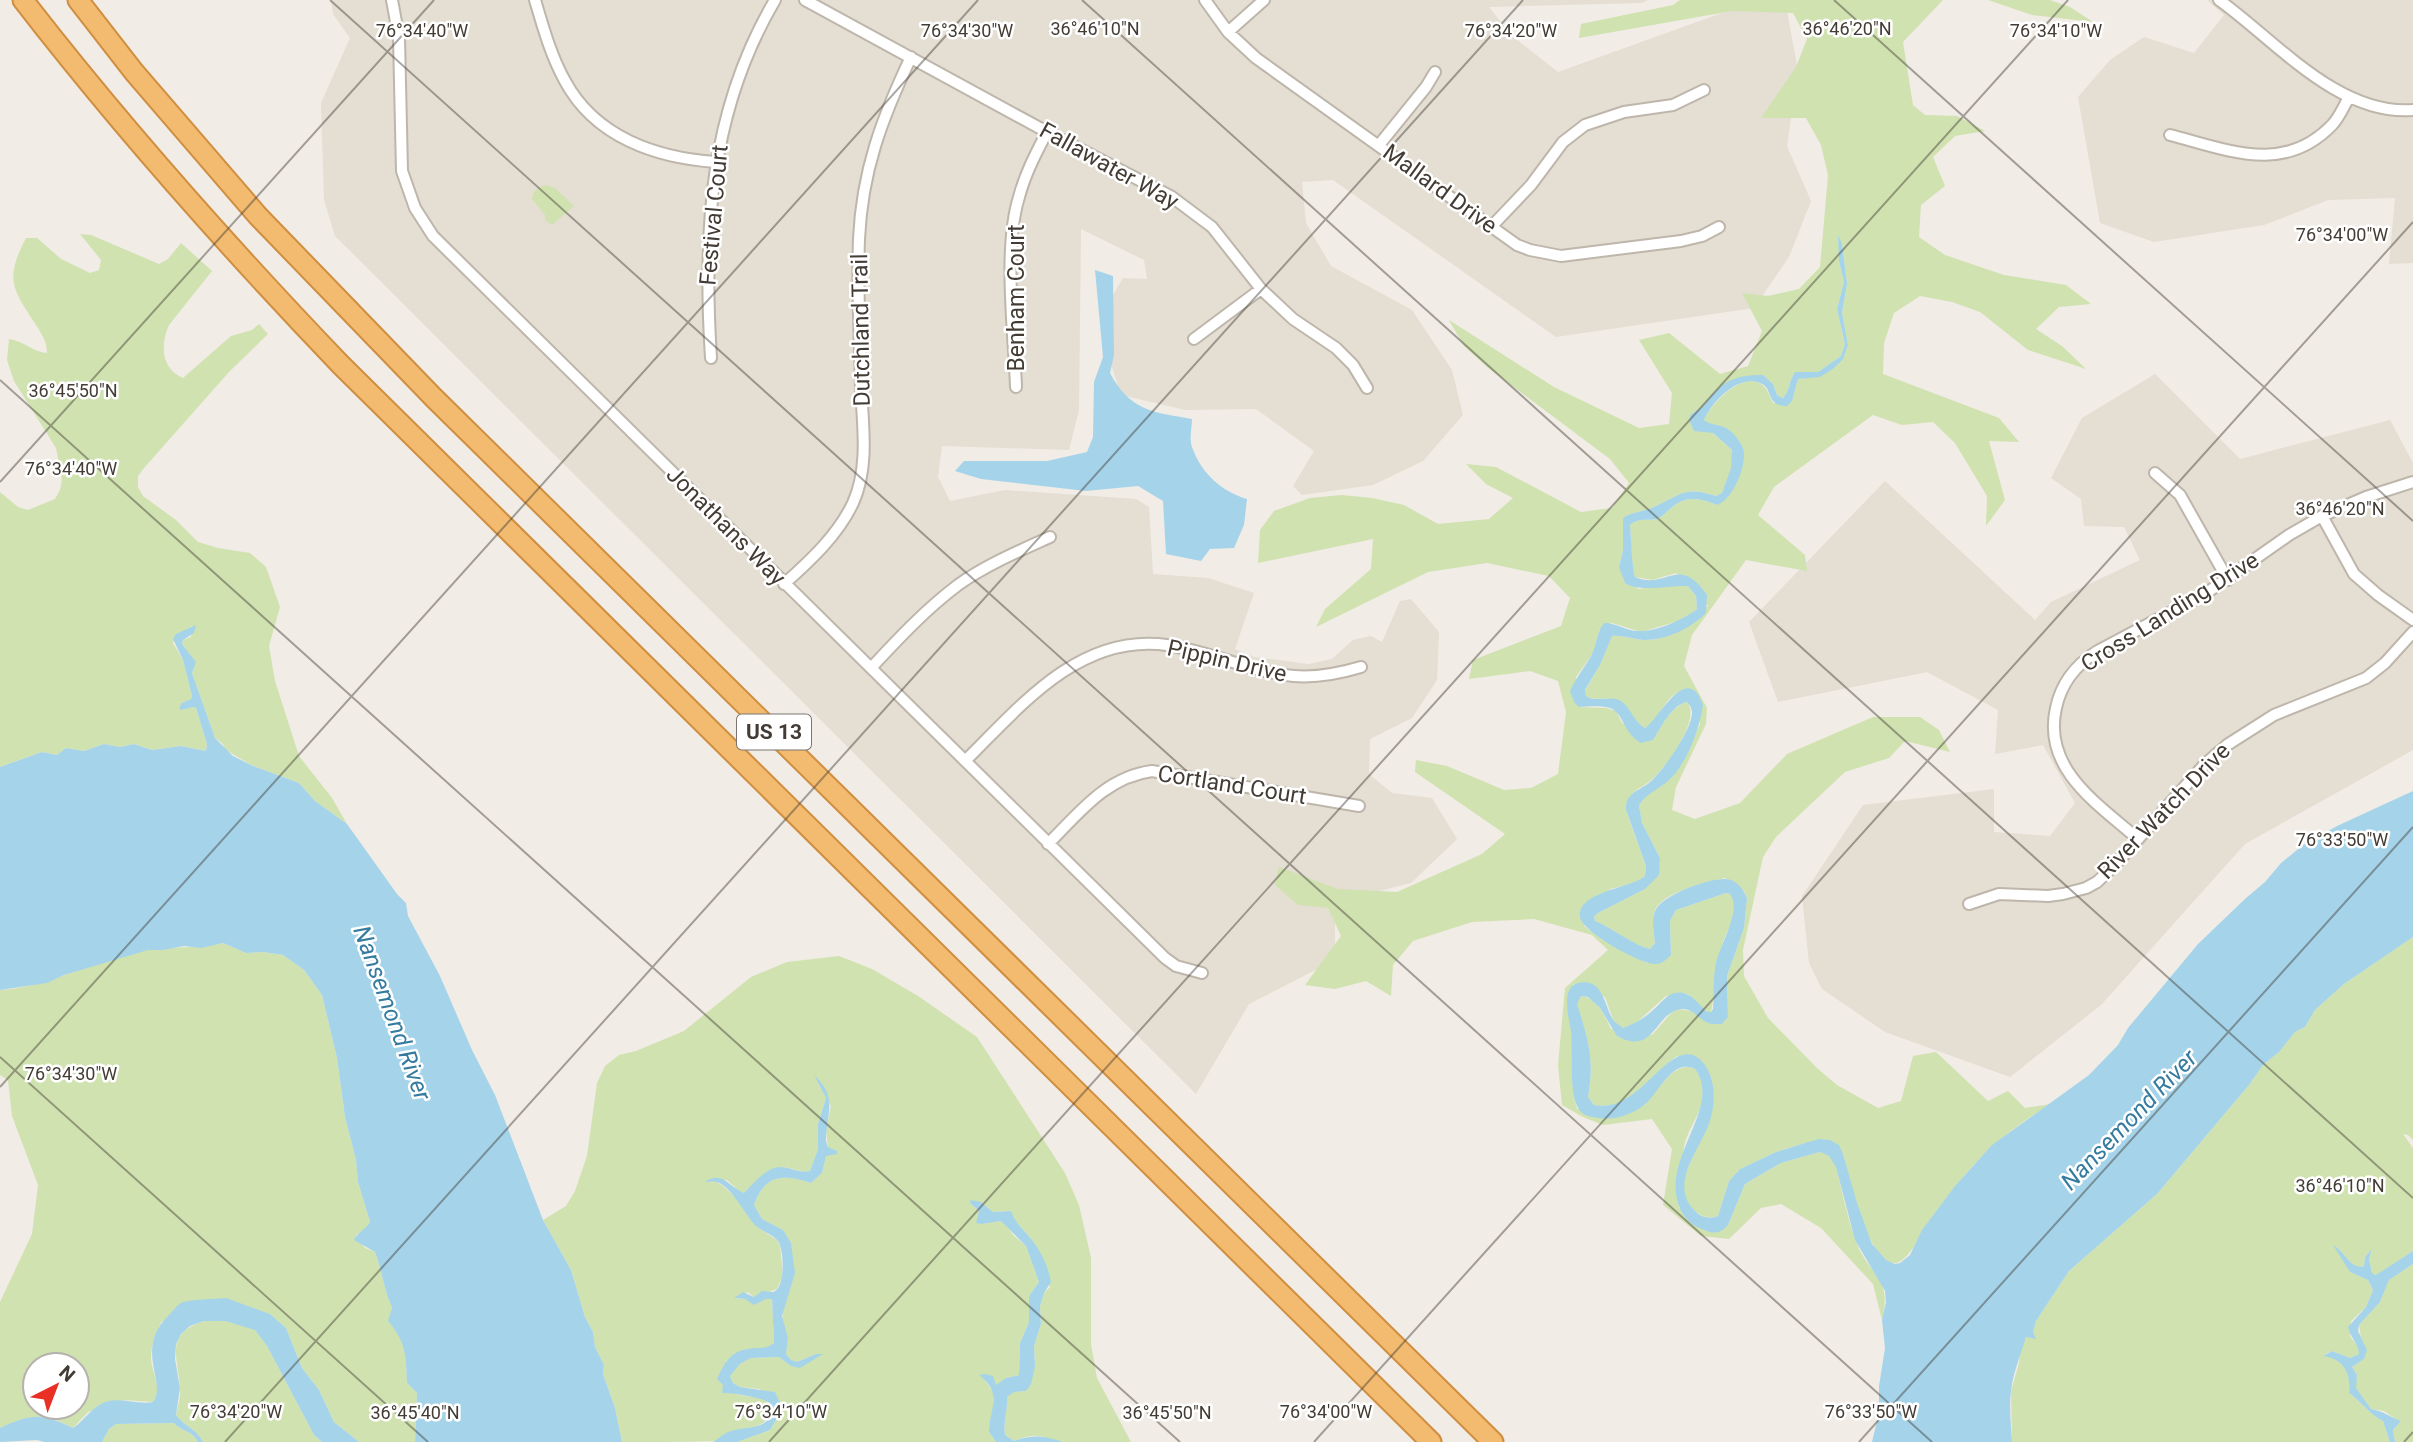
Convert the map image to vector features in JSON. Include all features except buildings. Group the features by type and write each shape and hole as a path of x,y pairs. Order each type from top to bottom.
{"highway":[{"name":"US 13","path":"23,0 207,223 341,365 1431,1442"},
{"name":"US 13","path":"78,0 187,134 321,283 1493,1442"}],"street":[{"name":"Jonathans Way","path":"392,0 399,38 402,171 408,193 422,221 443,247 1165,958 1177,966 1202,973"},
{"path":"535,0 566,83 593,118 609,130 651,151 716,162"},
{"name":"Festival Court","path":"710,358 708,247 716,162 735,85 747,53 775,0"},
{"name":"Fallawater Way","path":"805,0 1172,197 1212,227 1261,289 1293,319 1336,348 1353,365 1367,388"},
{"name":"Mallard Drive","path":"1205,0 1228,32 1256,58 1517,245 1561,256 1681,241 1702,236 1719,227"},
{"path":"1228,32 1264,0"},
{"path":"2219,0 2319,79 2349,97 2376,107 2413,110"},
{"name":"Dutchland Trail","path":"784,584 826,543 844,519 859,487 863,453 858,280 862,204 865,181 880,128 911,57"},
{"path":"1379,145 1435,72"},
{"path":"1492,226 1531,185 1563,142 1585,125 1624,112 1673,105 1704,90"},
{"path":"2170,135 2243,155 2291,152 2309,144 2333,124 2349,97"},
{"name":"Benham Court","path":"1016,387 1012,232 1018,199 1030,164 1047,132"},
{"path":"1194,339 1261,289"},
{"path":"2155,473 2180,495 2228,580"},
{"name":"Cross Landing Drive","path":"2138,839 2081,789 2063,767 2054,740 2054,725 2058,698 2070,676 2087,658 2228,580 2288,535 2365,497 2413,482"},
{"path":"2322,516 2354,574 2413,620"},
{"path":"871,668 900,637 959,585 993,564 1050,537"},
{"name":"River Watch Drive","path":"1969,904 1999,894 2048,896 2086,888 2107,873 2205,764 2227,745 2274,715 2367,678 2396,653 2413,632"},
{"name":"Pippin Drive","path":"965,761 1065,669 1092,655 1122,646 1160,645 1195,651 1279,676 1321,676 1361,667"},
{"name":"Cortland Court","path":"1048,844 1110,784 1138,773 1167,772 1359,806"}],"shaded area":[{"path":"331,0 1648,0 1642,3 1489,7 1511,35 1558,72 1758,0 1785,0 1798,71 1787,146 1811,201 1789,257 1754,308 1556,337 1333,180 1302,182 1306,223 1331,266 1412,310 1452,370 1463,415 1423,461 1373,485 1302,495 1293,486 1314,451 1256,409 1185,410 1121,395 1107,352 1113,295 1123,278 1147,279 1144,260 1081,229 1079,410 1069,450 942,446 938,477 950,501 1005,490 1136,499 1149,507 1153,574 1208,578 1254,593 1235,649 1254,657 1309,664 1332,659 1353,640 1371,636 1382,642 1400,601 1411,599 1439,632 1437,680 1412,718 1370,739 1369,774 1392,793 1432,798 1457,839 1411,883 1335,902 1335,960 1249,1004 1196,1094 335,236 324,200 321,103 350,38 333,14"},
{"path":"2207,0 2413,0 2413,263 2389,264 2395,198 2328,200 2264,225 2154,242 2100,223 2078,97 2110,60 2144,37 2194,53 2224,15"},
{"path":"2155,374 2240,459 2390,420 2413,463 2413,750 2245,844 2101,1005 2010,1077 1885,1032 1822,989 1809,963 1802,896 1863,805 1994,789 1994,832 2050,836 2075,803 2043,745 1995,754 1998,710 1927,672 1778,702 1749,622 1885,481 2035,620 2051,602 2140,560 2124,527 2084,526 2081,499 2051,478 2082,418"}],"green space":[{"path":"1680,0 1943,0 1903,42 1913,105 1925,115 1957,116 1985,131 1955,136 1933,157 1945,186 1921,205 1919,237 1945,255 2004,275 2066,285 2091,304 2059,307 2036,329 2062,346 2086,369 2028,350 1980,312 1952,302 1920,296 1894,313 1884,343 1883,374 1999,418 2019,442 1989,441 2005,500 1986,526 1987,496 1955,443 1933,422 1902,425 1873,415 1774,487 1758,515 1805,555 1807,571 1746,560 1692,635 1684,666 1707,708 1706,724 1676,787 1672,810 1695,819 1740,803 1787,754 1873,717 1920,717 1939,730 1950,752 1905,741 1889,758 1845,772 1776,837 1763,857 1743,950 1744,976 1768,1018 1837,1085 1878,1108 1901,1101 1913,1056 1936,1052 1988,1101 2008,1091 2025,1108 2051,1104 2016,1127 1974,1165 1935,1213 1910,1252 1898,1262 1893,1263 1883,1257 1874,1246 1860,1215 1843,1154 1805,1143 1776,1152 1740,1169 1729,1181 1718,1216 1705,1216 1693,1210 1686,1199 1683,1182 1692,1158 1711,1078 1677,1056 1629,1097 1607,1106 1594,1105 1588,1097 1591,1072 1589,1050 1576,1004 1581,996 1587,997 1599,1008 1611,1029 1652,1035 1672,1012 1678,1009 1728,1017 1727,976 1744,928 1747,898 1744,891 1725,878 1686,889 1667,898 1655,910 1655,943 1650,949 1595,921 1594,917 1645,889 1660,858 1642,823 1639,805 1644,797 1674,774 1700,724 1688,689 1673,696 1645,728 1619,703 1611,699 1589,698 1585,691 1600,665 1611,636 1645,640 1663,637 1679,629 1708,606 1676,573 1652,580 1635,577 1630,525 1640,520 1657,519 1681,501 1699,499 1717,505 1743,461 1729,430 1704,420 1713,406 1736,385 1753,381 1765,387 1773,403 1792,401 1798,379 1823,374 1834,366 1840,356 1818,372 1795,372 1783,398 1777,395 1773,384 1763,375 1716,391 1705,406 1691,414 1732,450 1732,468 1722,493 1716,496 1697,492 1684,493 1623,518 1623,550 1619,567 1638,589 1669,585 1688,586 1696,596 1697,609 1682,620 1641,632 1612,623 1600,629 1593,653 1576,677 1579,707 1616,711 1622,723 1653,740 1676,708 1687,702 1690,710 1690,720 1680,743 1657,775 1632,794 1626,807 1646,866 1645,876 1639,882 1610,889 1584,926 1603,940 1647,963 1671,955 1670,921 1676,910 1726,893 1734,898 1732,921 1723,942 1711,1012 1707,1012 1688,994 1666,996 1636,1023 1623,1028 1614,1022 1605,997 1573,984 1574,1097 1577,1109 1645,1105 1674,1072 1680,1068 1695,1069 1701,1080 1703,1100 1684,1147 1679,1208 1728,1225 1745,1184 1781,1163 1820,1152 1829,1156 1836,1166 1856,1241 1882,1284 1885,1305 1882,1320 1873,1284 1821,1228 1781,1204 1761,1208 1729,1239 1701,1236 1663,1205 1672,1149 1652,1119 1603,1125 1562,1105 1558,1065 1565,988 1608,950 1592,935 1534,919 1472,922 1413,941 1393,965 1391,996 1366,981 1335,989 1305,985 1341,936 1328,908 1298,905 1275,885 1279,867 1338,889 1397,892 1482,854 1505,834 1415,772 1416,760 1447,766 1504,790 1531,788 1558,774 1566,712 1558,681 1530,671 1469,679 1473,660 1561,626 1570,598 1549,576 1487,563 1428,572 1316,627 1325,609 1371,569 1373,539 1258,563 1260,530 1274,511 1310,498 1342,495 1404,505 1438,524 1489,519 1513,498 1486,484 1466,464 1496,467 1581,512 1612,508 1629,483 1610,459 1487,367 1464,346 1449,320 1554,387 1639,428 1669,424 1672,393 1639,340 1669,333 1720,374 1748,366 1762,331 1742,293 1768,296 1799,289 1820,267 1828,175 1821,145 1806,118 1761,118 1796,67 1807,39 1793,13 1732,11 1579,38 1581,24 1673,5","holes":["1842,244 1847,284 1842,313 1848,345 1841,355 1845,344 1837,309 1844,282 1839,261"]},
{"path":"1988,0 2050,0 2070,7 2093,22 2032,15"},
{"path":"546,185 555,188 574,206 552,225 545,220 545,215 532,199 536,190"},
{"path":"80,234 91,235 159,264 168,259 181,243 212,271 169,325 164,340 164,356 170,369 183,378 231,336 252,330 259,324 268,334 229,372 144,468 138,476 138,487 143,496 176,520 198,542 250,553 266,567 280,607 269,646 275,681 299,756 332,798 347,824 315,801 299,783 253,766 226,750 215,738 192,673 195,662 182,644 183,640 191,637 192,626 187,631 176,634 173,643 183,660 192,696 182,703 182,710 193,706 196,708 207,744 206,751 181,746 152,750 134,744 120,747 104,744 84,751 66,748 57,755 42,752 0,767 0,492 18,507 28,510 55,499 62,480 56,448 14,381 7,360 9,339 47,353 43,337 18,294 13,276 26,238 37,238 61,259 90,273 99,270 101,260"},
{"path":"2413,937 2413,1140 2403,1134 2413,1148 2413,1251 2377,1275 2372,1273 2369,1259 2372,1250 2365,1257 2364,1266 2360,1267 2352,1264 2337,1247 2350,1272 2368,1280 2373,1290 2366,1307 2351,1321 2350,1336 2359,1349 2359,1354 2350,1358 2332,1351 2324,1355 2342,1363 2348,1373 2349,1393 2383,1421 2390,1442 2012,1442 2011,1391 2020,1351 2026,1337 2033,1332 2036,1321 2069,1271 2157,1194 2263,1065 2279,1052 2295,1032 2305,1027 2315,1010 2344,984"},
{"path":"223,943 246,953 283,955 304,970 322,995 337,1058 358,1182 370,1222 366,1229 356,1235 365,1248 375,1252 392,1308 389,1321 404,1350 407,1383 417,1393 415,1442 359,1442 334,1422 319,1390 302,1368 286,1328 270,1314 162,1321 151,1354 157,1386 153,1402 124,1400 91,1411 91,1351 21,1351 21,1420 0,1428 0,1302 32,1234 38,1185 12,1116 8,1080 0,1075 0,990 37,984 128,954"},
{"path":"839,956 872,969 918,996 977,1037 1065,1173 1079,1205 1091,1258 1091,1344 1097,1378 1131,1442 1063,1442 1039,1436 1014,1441 1005,1435 1007,1396 1026,1391 1035,1367 1034,1346 1041,1324 1040,1306 1044,1293 1050,1287 1030,1237 1013,1219 1011,1211 993,1212 981,1202 970,1203 979,1211 982,1224 1001,1221 1005,1223 1013,1235 1026,1246 1039,1282 1029,1296 1029,1322 1020,1343 1019,1375 1006,1378 996,1386 985,1380 993,1392 989,1432 996,1442 737,1442 770,1430 783,1409 760,1389 740,1387 733,1383 730,1376 740,1364 751,1358 779,1357 791,1366 816,1354 797,1362 786,1354 783,1276 777,1289 754,1297 748,1292 736,1299 772,1299 774,1343 767,1349 747,1349 726,1361 733,1392 762,1398 770,1403 770,1411 765,1421 754,1427 731,1432 715,1441 622,1442 615,1408 603,1374 604,1365 595,1347 593,1332 585,1317 571,1270 543,1220 566,1206 575,1191 587,1156 597,1083 605,1066 619,1055 636,1051 684,1031 751,977 787,962","holes":["815,1078 831,1106 826,1130 828,1147 822,1173 811,1183 792,1178 769,1182 758,1195 754,1205 762,1219 783,1230 783,1276 777,1240 758,1228 743,1204 722,1185 716,1182 707,1183 727,1180 744,1193 761,1177 776,1168 810,1171 818,1149 818,1124 826,1098"]},
{"path":"2413,1264 2413,1442 2395,1442 2393,1430 2400,1422 2384,1411 2371,1409 2355,1388 2357,1375 2352,1367 2364,1359 2359,1325 2380,1302 2389,1280"},
{"path":"204,1321 225,1321 255,1329 267,1346 314,1435 322,1442 203,1442 197,1433 179,1419 176,1415 180,1391 176,1356 178,1339 191,1326"},
{"path":"57,1421 80,1421 73,1428"},
{"path":"174,1423 193,1435 198,1442 102,1442 109,1429 116,1424"}],"water":[{"name":"Nansemond River","path":"1838,235 1842,244 1847,284 1842,313 1848,345 1843,359 1820,377 1798,379 1792,401 1787,406 1775,403 1764,385 1752,381 1743,382 1727,391 1713,405 1704,420 1729,430 1744,453 1737,483 1728,497 1717,505 1699,499 1681,501 1657,519 1640,520 1630,525 1635,577 1655,580 1688,576 1707,595 1706,613 1686,628 1662,638 1645,640 1612,636 1600,665 1585,690 1586,696 1590,698 1621,701 1645,728 1681,690 1689,688 1696,693 1703,705 1696,734 1676,773 1639,805 1642,823 1660,858 1659,875 1645,889 1598,913 1594,917 1595,921 1650,949 1655,943 1655,911 1675,894 1707,882 1728,879 1738,884 1747,898 1744,928 1727,976 1728,1017 1722,1024 1708,1023 1689,1010 1682,1009 1663,1019 1646,1038 1629,1041 1617,1036 1600,1008 1588,997 1581,996 1577,1004 1589,1049 1591,1071 1588,1097 1594,1105 1610,1105 1624,1100 1671,1060 1682,1055 1696,1056 1707,1068 1713,1087 1712,1111 1690,1164 1684,1188 1687,1199 1699,1215 1718,1216 1729,1181 1740,1169 1776,1152 1819,1139 1830,1140 1839,1145 1843,1154 1872,1244 1886,1260 1900,1263 1910,1255 1922,1230 1955,1186 1992,1145 2089,1075 2118,1045 2128,1028 2198,944 2265,882 2281,863 2303,845 2337,826 2413,791 2413,937 2344,984 2315,1010 2305,1027 2295,1032 2279,1052 2263,1065 2157,1194 2069,1271 2036,1321 2033,1332 2036,1339 2026,1337 2015,1370 2010,1410 2012,1442 1872,1442 1879,1413 1879,1386 1885,1348 1882,1320 1886,1302 1885,1291 1855,1240 1836,1167 1829,1156 1820,1152 1781,1163 1745,1184 1728,1225 1720,1232 1711,1232 1690,1222 1680,1209 1677,1199 1679,1165 1702,1098 1702,1083 1695,1069 1679,1068 1643,1106 1619,1117 1607,1119 1583,1114 1577,1106 1573,1090 1571,1031 1567,1004 1572,986 1587,982 1593,984 1602,995 1614,1021 1623,1028 1642,1019 1675,993 1689,995 1707,1012 1711,1012 1717,960 1733,910 1730,894 1726,893 1676,910 1670,921 1671,955 1657,964 1639,960 1614,947 1591,931 1580,917 1581,908 1587,901 1645,876 1646,866 1626,810 1628,799 1649,783 1669,760 1688,729 1692,712 1687,702 1681,704 1667,718 1653,740 1641,743 1631,735 1615,711 1603,707 1579,707 1570,691 1591,656 1604,623 1634,631 1653,630 1697,609 1696,596 1688,586 1638,588 1625,583 1619,567 1623,550 1623,518 1684,493 1697,492 1716,496 1722,493 1731,468 1732,450 1713,433 1694,431 1689,420 1691,414 1703,406 1721,386 1738,378 1763,375 1773,384 1777,395 1783,398 1795,372 1818,372 1841,356 1845,344 1837,309 1844,282 1839,261"},
{"path":"1095,270 1113,276 1114,355 1110,373 1118,386 1144,408 1192,419 1191,444 1201,465 1221,486 1247,499 1244,525 1234,548 1210,549 1201,561 1166,554 1163,501 1138,486 1086,491 981,479 955,471 964,461 1047,461 1087,452 1093,437 1094,382 1103,357"},
{"name":"Nansemond River","path":"196,625 194,633 183,640 182,644 196,662 192,673 215,738 233,756 299,783 315,801 347,824 406,903 408,916 440,976 495,1095 543,1220 571,1270 585,1317 593,1332 595,1347 604,1365 603,1374 615,1408 622,1442 415,1442 417,1393 407,1383 404,1350 388,1321 392,1308 375,1252 354,1240 370,1222 358,1182 337,1058 322,995 304,970 283,955 246,953 223,943 201,948 184,946 148,950 64,975 47,983 0,990 0,767 42,752 57,755 66,748 84,751 104,744 120,747 134,744 152,750 181,746 206,751 207,744 196,708 179,708 192,696 183,660 173,639 176,634"},
{"path":"814,1075 822,1083 829,1099 826,1141 828,1147 837,1151 837,1154 826,1156 822,1173 811,1183 792,1178 769,1182 758,1195 754,1205 762,1219 783,1230 791,1243 795,1273 782,1316 788,1338 786,1354 797,1362 823,1354 800,1368 791,1366 779,1357 751,1358 740,1364 730,1376 733,1383 740,1387 775,1392 783,1409 770,1430 737,1442 713,1442 728,1432 757,1426 768,1419 770,1403 747,1396 722,1393 723,1385 717,1379 732,1355 774,1343 772,1299 754,1305 745,1299 734,1298 743,1292 754,1297 762,1291 773,1292 777,1289 782,1277 782,1260 778,1241 755,1225 727,1188 716,1182 705,1182 721,1179 744,1193 761,1176 776,1167 810,1171 818,1149 818,1124 826,1098"},
{"path":"971,1200 981,1202 993,1212 1011,1211 1042,1255 1051,1282 1040,1306 1041,1324 1034,1346 1035,1367 1031,1384 1026,1391 1014,1392 1007,1397 1005,1435 1014,1441 1038,1437 1063,1442 996,1442 989,1432 993,1395 987,1382 979,1375 993,1376 996,1385 1006,1378 1019,1375 1020,1343 1029,1322 1029,1296 1039,1282 1026,1246 1001,1221 976,1223 979,1211 970,1203"},
{"path":"2333,1245 2351,1263 2359,1266 2364,1266 2365,1257 2372,1249 2369,1259 2372,1273 2376,1275 2413,1251 2413,1264 2389,1280 2380,1302 2359,1325 2358,1331 2367,1350 2364,1359 2352,1367 2357,1375 2356,1388 2371,1409 2401,1421 2393,1430 2395,1442 2390,1442 2383,1421 2349,1393 2349,1379 2345,1368 2336,1360 2323,1356 2332,1351 2350,1358 2359,1354 2348,1327 2366,1307 2373,1290 2368,1280 2350,1272"},
{"path":"226,1298 270,1314 286,1328 302,1368 319,1390 334,1422 359,1442 322,1442 314,1435 267,1346 255,1330 225,1321 204,1321 190,1326 181,1334 176,1344 175,1359 180,1388 176,1415 197,1433 203,1442 198,1442 193,1435 174,1423 116,1424 109,1429 102,1442 0,1442 0,1428 21,1420 56,1421 73,1428 81,1421 91,1421 91,1411 109,1401 153,1402 157,1385 153,1364 153,1340 175,1308 181,1303"}]}
